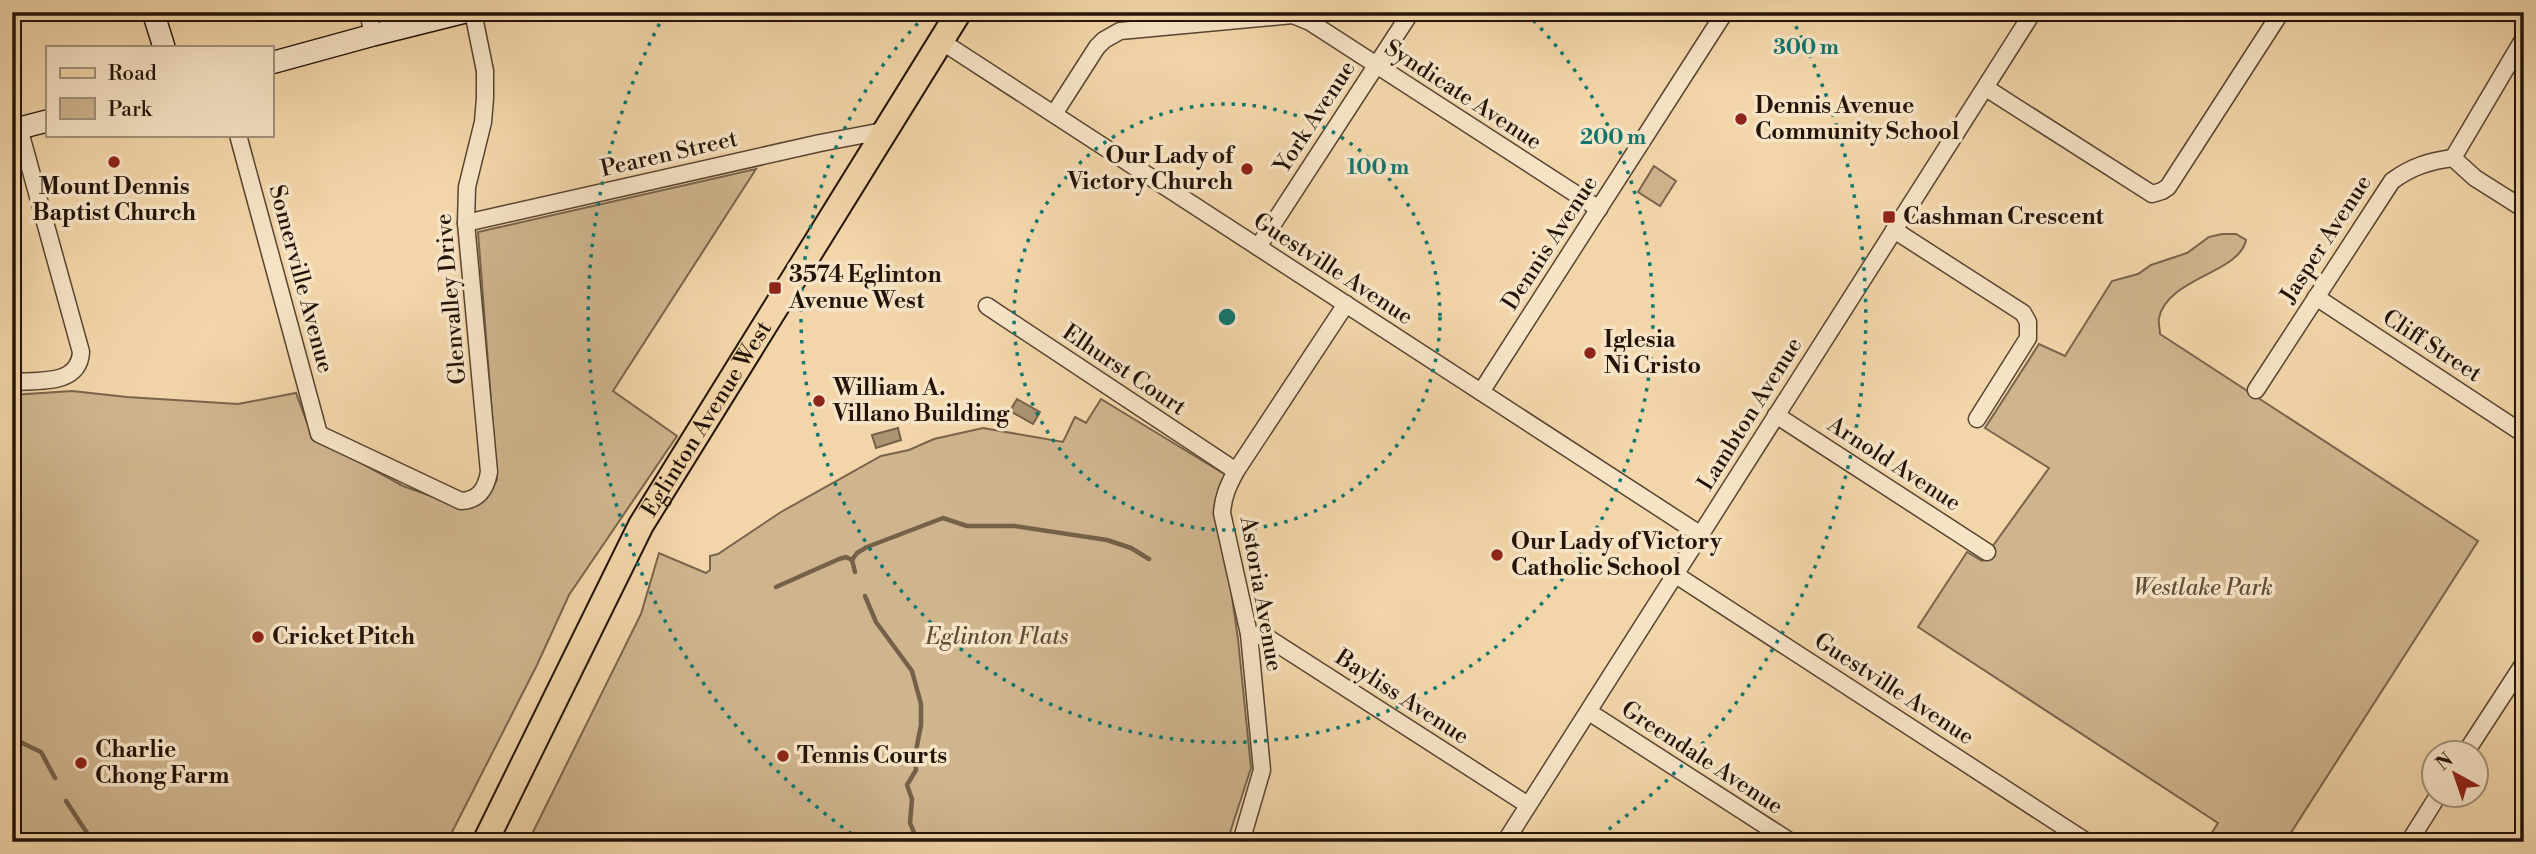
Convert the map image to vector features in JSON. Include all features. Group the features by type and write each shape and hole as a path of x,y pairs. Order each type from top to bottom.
{"main road":[{"path":"153,12 164,46"},
{"path":"273,62 464,12"},
{"name":"Eglinton Avenue West","path":"485,842 641,525 883,131 959,13"},
{"path":"16,129 46,121"}],"street":[{"path":"368,12 373,34"},
{"name":"Glenvalley Drive","path":"473,12 485,71 485,98 483,122 467,187 466,223 489,460 487,484 483,492 476,497"},
{"name":"York Avenue","path":"1258,247 1411,12"},
{"name":"Dennis Avenue","path":"1481,392 1725,12"},
{"name":"Lambton Avenue","path":"1505,842 2033,12"},
{"path":"1986,88 2151,194 2156,194 2168,187 2281,12"},
{"name":"Syndicate Avenue","path":"1054,114 1097,47 1113,34 1128,30 1300,16 1598,209"},
{"path":"2524,37 2453,158 2475,178 2524,209"},
{"name":"Guestville Avenue","path":"941,41 1701,535"},
{"path":"12,382 62,379 78,367 81,352 16,129"},
{"name":"Pearen Street","path":"466,223 883,131"},
{"name":"Somerville Avenue","path":"239,136 319,434 461,501 476,497"},
{"name":"Jasper Avenue","path":"2256,390 2392,181 2408,169 2453,158"},
{"path":"1894,230 2023,313 2028,322 2028,338 1978,419"},
{"name":"Cliff Street","path":"2316,297 2524,433"},
{"name":"Astoria Avenue","path":"1241,842 1262,771 1249,634 1222,513 1225,492 1236,471 1346,304"},
{"name":"Elhurst Court","path":"987,306 1236,471"},
{"name":"Arnold Avenue","path":"1776,415 1987,552"},
{"name":"Guestville Avenue","path":"1676,575 2087,842"},
{"name":"Bayliss Avenue","path":"1249,634 1268,638 1528,805"},
{"path":"2475,738 2524,663"},
{"name":"Greendale Avenue","path":"1589,712 1791,842"},
{"path":"2409,842 2430,808"}],"green space":[{"path":"1654,166 1676,181 1660,206 1638,192"},
{"path":"756,169 613,391 677,436 569,595 537,665 447,842 12,842 12,395 72,391 238,404 296,393 312,436 403,486 467,509 487,497 497,480 478,232"},
{"name":"Westlake Park","path":"2236,234 2246,240 2241,251 2218,269 2188,284 2175,294 2165,305 2159,318 2160,334 2478,541 2285,842 2206,842 2218,823 1918,627 1967,552 1982,561 2049,468 1985,428 2039,344 2065,356 2112,281 2138,274 2151,265 2187,253 2209,237"},
{"name":"Eglinton Flats","path":"1101,399 1226,475 1221,484 1220,513 1238,639 1251,768 1227,842 528,842 641,614 659,553 706,573 710,570 710,556 718,554 781,512 881,456 909,450 934,439 983,428 1063,442 1075,417 1086,423"}],"shaded area":[{"path":"1017,399 1040,412 1033,424 1010,411"},
{"path":"898,428 901,440 876,448 872,435"}],"waterway":[{"path":"852,560 867,547 943,518 967,526 1015,526 1107,540 1131,548 1149,559"},
{"path":"776,587 839,559 846,557 852,560"},
{"path":"852,560 855,572"},
{"path":"865,596 876,622 912,671 921,704 916,770 907,785 912,799 910,823 918,842"},
{"path":"12,738 41,752 55,778"},
{"path":"66,801 89,836 90,842"}],"place":[{"name":"Dennis Avenue Community School","path":"1741,119"},
{"name":"Mount Dennis Baptist Church","path":"114,162"},
{"name":"Our Lady of Victory Church","path":"1247,169"},
{"name":"Cashman Crescent","path":"1889,217"},
{"name":"3574 Eglinton Avenue West","path":"775,288"},
{"name":"Iglesia Ni Cristo","path":"1590,353"},
{"name":"William A. Villano Building","path":"819,401"},
{"name":"Our Lady of Victory Catholic School","path":"1497,555"},
{"name":"Cricket Pitch","path":"258,637"},
{"name":"Tennis Courts","path":"783,756"},
{"name":"Charlie Chong Farm","path":"81,763"}]}
